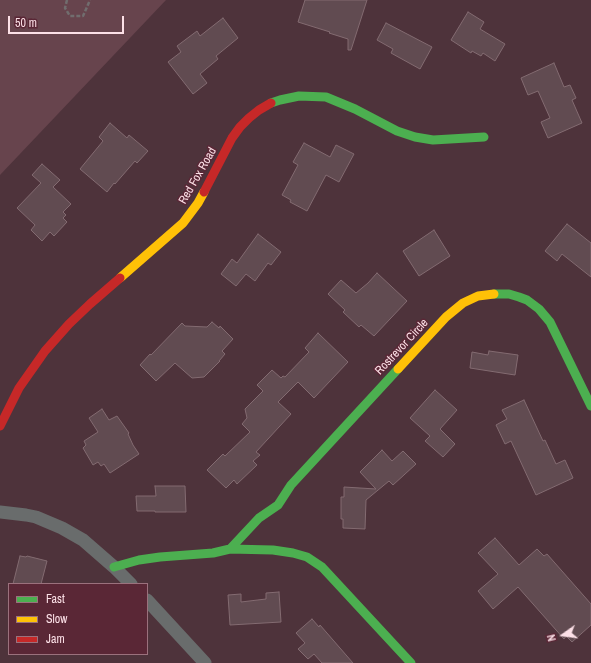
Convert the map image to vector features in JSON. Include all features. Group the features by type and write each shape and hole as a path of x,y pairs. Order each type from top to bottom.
{"street":[{"name":"Red Fox Road","path":"0,426 19,388 45,351 69,324 183,223 198,203 232,138 240,127 259,110 280,100 299,96 326,97 355,109 397,131 415,138 432,140 484,136"},
{"name":"Rostrevor Circle","path":"230,549 258,518 278,505 291,485 446,317 463,303 478,296 498,293 509,294 527,300 539,309 550,322 591,406"},
{"path":"0,512 36,517 62,528 83,540 130,583"},
{"path":"114,567 139,560 213,553 230,549 272,550 307,556 322,567 411,663"},
{"path":"148,601 205,663"}],"path":[{"path":"67,0 65,8 70,16 83,16 90,0"}],"shaded area":[{"path":"0,0 166,0 0,175"}],"building":[{"path":"305,0 367,0 351,50 348,50 348,39 298,22"},
{"path":"468,12 484,22 480,29 505,44 495,61 483,53 481,56 472,51 471,53 451,40"},
{"path":"223,18 238,38 216,56 218,59 200,74 207,83 193,94 168,62 181,52 177,46 197,31 200,36"},
{"path":"386,23 432,47 420,69 391,53 393,49 377,40"},
{"path":"554,63 564,87 570,85 576,98 572,100 582,123 548,138 541,122 550,118 538,91 528,95 521,78"},
{"path":"110,123 127,138 129,135 148,151 137,163 135,161 107,192 80,169 103,141 99,137"},
{"path":"304,143 330,157 336,145 354,154 339,182 326,175 307,211 290,202 291,200 282,195 298,165 293,162"},
{"path":"42,164 60,180 53,187 71,204 63,212 66,215 63,218 67,222 54,236 50,232 42,241 31,230 35,225 17,208 41,183 32,175"},
{"path":"567,224 591,243 591,277 562,254 557,261 545,251"},
{"path":"434,230 450,256 419,276 403,251"},
{"path":"258,234 281,252 271,265 268,263 255,281 246,274 236,286 221,274 232,259 237,263"},
{"path":"377,273 407,301 374,336 361,325 359,327 343,312 345,310 328,294 341,280 356,293"},
{"path":"212,322 219,328 220,326 233,339 222,351 225,354 220,361 204,377 192,378 175,363 156,381 140,365 182,323 185,326 207,327"},
{"path":"318,333 348,362 314,398 298,382 278,402 291,414 256,452 260,455 253,461 257,465 237,484 234,480 226,488 207,470 223,454 225,456 250,432 242,424 247,418 245,409 263,391 257,385 272,370 281,378 283,376 285,377 309,352 305,348"},
{"path":"489,351 518,355 515,375 470,368 472,352 488,355"},
{"path":"435,390 457,410 440,429 455,444 443,457 425,441 430,436 410,418"},
{"path":"524,400 543,441 545,440 556,464 565,460 573,478 536,495 511,441 505,444 496,425 507,419 502,410"},
{"path":"102,409 109,420 117,416 129,433 128,434 133,445 139,454 110,473 104,464 101,466 98,462 93,465 83,448 86,445 84,441 98,432 89,418"},
{"path":"382,450 392,461 403,451 416,464 393,485 389,481 366,500 365,529 343,528 343,519 341,519 341,497 344,497 344,487 376,489 360,472"},
{"path":"155,486 185,486 186,512 137,511 136,496 156,496"},
{"path":"495,538 519,565 537,549 544,556 547,554 591,604 591,625 572,642 566,636 564,639 518,587 493,609 478,591 498,574 478,553"},
{"path":"20,556 27,556 47,561 41,583 13,583"},
{"path":"279,592 281,622 230,625 228,595 241,594 241,602 266,599 266,593"},
{"path":"312,619 319,627 320,625 353,663 322,663 314,654 308,659 298,649 305,643 296,633"}],"traffic: fast":[{"path":"271,103 299,96 326,97 355,109 397,131 415,137 433,140 484,137"},
{"path":"494,294 509,294 519,297 527,300 539,309 550,322 591,406"},
{"path":"230,549 259,518 278,505 291,485 398,369"},
{"path":"114,567 139,560 213,553 230,549 273,550 307,557 322,567 411,663"}],"traffic: slow":[{"path":"120,278 183,223 198,203 204,192"},
{"path":"398,369 446,317 463,303 478,296 494,294"}],"traffic: jam":[{"path":"204,192 232,138 240,127 259,110 271,103"},
{"path":"0,426 19,388 45,351 69,324 120,278"}]}
